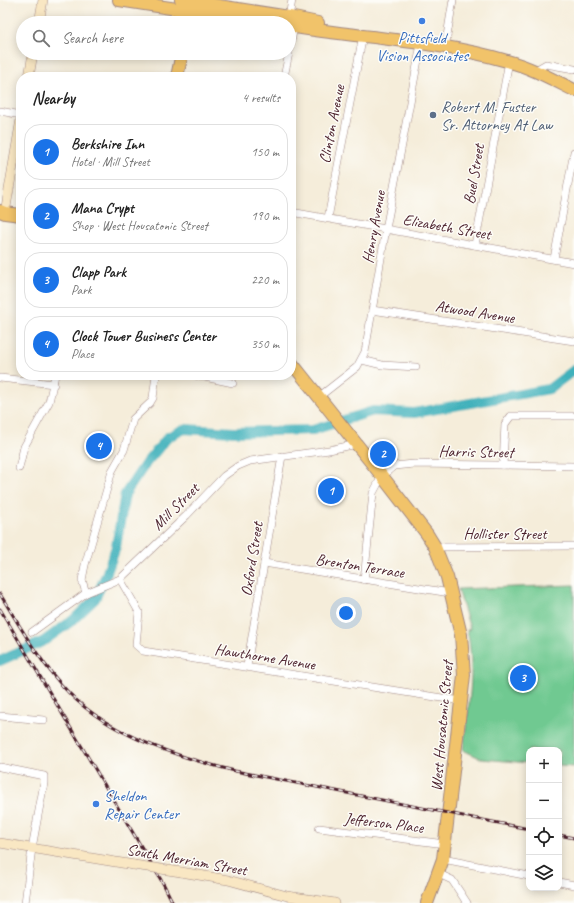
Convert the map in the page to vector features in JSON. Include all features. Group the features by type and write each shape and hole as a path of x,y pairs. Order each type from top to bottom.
{"highway":[{"path":"119,0 188,7 243,16"},
{"path":"188,7 232,16"},
{"path":"296,25 445,48 509,61 574,90"},
{"path":"178,72 181,60"},
{"path":"2,213 16,214"},
{"name":"West Housatonic Street","path":"296,368 320,396 427,534 443,566 450,593 464,652 464,676 443,859 439,874 427,903"}],"street":[{"path":"40,16 43,0"},
{"path":"291,16 292,0"},
{"path":"445,48 453,0"},
{"name":"Clinton Avenue","path":"328,218 363,35"},
{"name":"Henry Avenue","path":"362,360 421,44"},
{"path":"30,72 32,60"},
{"path":"285,72 287,60"},
{"name":"Buel Street","path":"475,245 509,61"},
{"path":"534,71 546,64 574,69"},
{"path":"0,111 16,114"},
{"path":"2,213 16,144"},
{"path":"554,259 574,152"},
{"name":"Elizabeth Street","path":"296,213 554,259 574,264"},
{"name":"Atwood Avenue","path":"372,310 574,341"},
{"path":"320,396 357,368 362,360 382,365 416,367"},
{"path":"0,378 16,380"},
{"path":"18,380 54,384"},
{"path":"20,468 24,447 49,402 54,380"},
{"path":"86,593 82,580 85,565 112,471 124,450 133,419 150,403 155,380"},
{"path":"219,380 233,383"},
{"path":"503,465 506,420 515,415 574,416"},
{"name":"Mill Street","path":"32,632 86,593 120,579 187,515 224,476 244,463 329,450 354,441"},
{"name":"Oxford Street","path":"248,666 282,456"},
{"name":"Harris Street","path":"382,476 394,466 400,464 574,466"},
{"path":"364,580 373,493 382,476"},
{"name":"Hollister Street","path":"435,548 574,546"},
{"name":"Brenton Terrace","path":"264,563 450,593"},
{"name":"Hawthorne Avenue","path":"120,579 138,612 135,640 139,649 397,692 462,700"},
{"path":"0,716 44,720"},
{"path":"0,767 44,776 32,848 25,903"},
{"name":"Jefferson Place","path":"318,828 445,844"},
{"name":"South Merriam Street","path":"0,843 228,880 287,896 335,903"},
{"path":"443,859 526,875"},
{"path":"439,874 452,880 467,903"},
{"path":"562,883 574,885"}],"green space":[{"path":"574,585 574,767 562,766 562,747 526,747 526,763 482,759 463,750 469,705 471,660 467,630 470,629 458,589"}],"waterway":[{"path":"0,661 44,641 73,620 95,599 106,575 116,547 125,494 146,463 168,437 184,429 234,432 313,430 373,411 414,413 549,389 574,370"}],"railway":[{"path":"0,594 40,658 69,693 86,708 105,721 146,743 191,759 235,771 526,828"},
{"path":"0,609 164,885 173,903"},
{"path":"562,836 574,838"}],"place":[{"name":"Pittsfield Vision Associates","path":"422,21"},
{"name":"Robert M. Fuster Sr. Attorney At Law","path":"433,115"},
{"name":"Clock Tower Business Center","path":"99,446"},
{"name":"Mana Crypt","path":"383,454"},
{"name":"Berkshire Inn","path":"331,491"},
{"name":"Clapp Park","path":"523,678"},
{"name":"Sheldon Repair Center","path":"96,804"}]}
